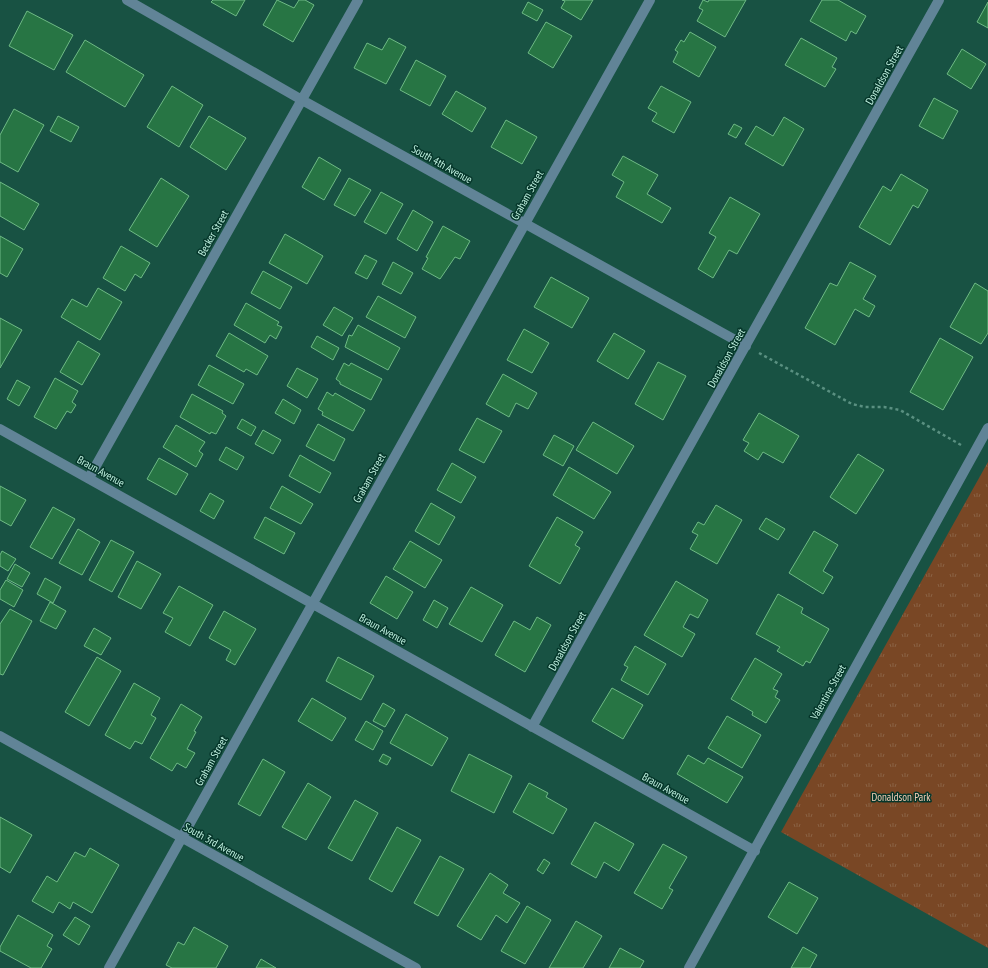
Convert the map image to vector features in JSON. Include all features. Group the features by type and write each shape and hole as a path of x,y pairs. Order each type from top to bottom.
{"street":[{"name":"South 4th Avenue","path":"127,0 302,100 746,346"},
{"name":"Becker Street","path":"89,478 358,0"},
{"name":"Graham Street","path":"109,968 650,0"},
{"name":"Donaldson Street","path":"532,727 939,0"},
{"name":"Valentine Street","path":"689,968 988,428"},
{"name":"Braun Avenue","path":"0,429 755,851"},
{"name":"South 3rd Avenue","path":"0,736 182,838 399,964 416,968"}],"path":[{"path":"746,346 852,404 865,407 884,407 900,410 974,452"}],"green space":[{"name":"Donaldson Park","path":"988,462 988,948 781,832"}],"building":[{"path":"213,0 245,0 236,16 211,2"},
{"path":"277,0 294,8 299,0 305,0 314,5 293,42 263,25"},
{"path":"562,0 593,0 581,20 561,8 565,1"},
{"path":"703,0 708,2 709,0 746,0 725,37 697,21 703,10 699,8"},
{"path":"822,0 838,0 866,16 856,34 851,31 846,41 810,21"},
{"path":"528,2 543,10 537,21 522,13"},
{"path":"988,2 988,28 977,22"},
{"path":"27,11 73,35 54,70 9,46"},
{"path":"546,22 572,36 553,68 528,53"},
{"path":"690,32 716,47 699,77 673,62 678,52 675,50 681,40 684,42"},
{"path":"389,38 406,47 386,84 354,68 367,43 382,50"},
{"path":"801,38 837,58 832,67 836,69 825,87 785,65"},
{"path":"85,40 144,75 125,107 66,72"},
{"path":"962,49 986,64 971,89 947,74"},
{"path":"416,60 446,76 430,106 400,90"},
{"path":"172,86 203,105 179,147 147,127"},
{"path":"661,86 691,102 674,133 652,121 657,113 648,108"},
{"path":"456,91 486,108 472,132 442,114"},
{"path":"934,98 958,111 943,139 919,126"},
{"path":"14,109 44,125 18,172 0,162 0,135"},
{"path":"58,116 79,127 71,142 50,131"},
{"path":"209,116 246,138 226,170 190,147"},
{"path":"784,117 804,129 783,166 745,144 756,126 773,136"},
{"path":"506,120 537,137 522,164 491,147"},
{"path":"734,124 742,128 736,138 728,134"},
{"path":"623,156 658,175 647,194 671,208 662,223 616,197 624,182 612,175"},
{"path":"319,157 341,170 324,200 302,187"},
{"path":"901,174 928,190 918,208 913,205 890,245 859,227 883,186 891,191"},
{"path":"161,178 189,196 157,247 129,230"},
{"path":"349,178 371,190 355,216 334,205"},
{"path":"0,182 39,204 24,230 0,216"},
{"path":"381,192 403,204 386,234 364,222"},
{"path":"730,197 760,214 737,254 729,250 713,278 698,269 716,237 709,233"},
{"path":"413,210 433,222 417,251 397,239"},
{"path":"443,226 470,241 460,259 455,257 440,279 422,269 428,258 426,257"},
{"path":"285,234 323,256 307,284 269,263"},
{"path":"0,236 23,249 7,277 0,273"},
{"path":"121,246 150,263 141,278 135,274 125,291 103,278"},
{"path":"365,255 377,261 367,279 355,273"},
{"path":"393,262 413,273 401,294 382,284"},
{"path":"850,262 876,276 863,299 875,306 869,317 855,309 835,345 805,328 830,283 837,286"},
{"path":"263,271 292,287 280,309 251,293"},
{"path":"551,277 589,298 572,328 534,307"},
{"path":"975,283 988,291 988,333 981,344 950,327"},
{"path":"98,288 122,302 100,340 61,317 72,299 87,307"},
{"path":"378,296 416,317 405,338 366,317"},
{"path":"246,303 279,322 277,325 282,327 276,339 270,335 265,343 234,325"},
{"path":"334,307 353,318 342,336 323,325"},
{"path":"0,318 22,330 0,368"},
{"path":"358,325 400,348 388,370 345,347 349,335 352,336"},
{"path":"524,329 549,343 532,373 507,360"},
{"path":"229,333 268,356 257,375 246,369 244,372 216,356"},
{"path":"614,333 645,351 628,379 597,361"},
{"path":"317,336 339,348 333,360 311,347"},
{"path":"940,338 973,357 943,410 910,392"},
{"path":"78,341 100,354 82,385 60,372"},
{"path":"658,362 686,376 663,420 635,404"},
{"path":"344,363 349,366 351,363 382,379 371,400 340,384 340,382 336,379"},
{"path":"209,365 244,384 233,404 198,385"},
{"path":"297,368 318,379 307,398 287,386"},
{"path":"503,374 537,393 528,409 516,403 509,417 486,404"},
{"path":"55,378 78,391 72,402 76,405 71,413 67,411 56,429 34,417"},
{"path":"17,380 30,387 19,406 7,399"},
{"path":"327,392 333,396 335,393 365,410 353,431 322,415 323,412 318,409"},
{"path":"192,394 223,411 222,413 226,416 216,434 211,432 210,434 180,417"},
{"path":"283,399 301,410 294,424 275,413"},
{"path":"759,413 799,436 783,463 763,452 758,460 744,451 749,443 743,440"},
{"path":"477,418 502,431 484,463 459,450"},
{"path":"242,419 256,427 251,436 237,428"},
{"path":"593,422 634,446 617,474 576,450"},
{"path":"318,424 345,439 334,461 306,446"},
{"path":"176,425 205,442 199,451 203,454 196,467 163,447"},
{"path":"263,430 281,440 273,454 255,444"},
{"path":"554,435 574,446 563,466 543,455"},
{"path":"226,447 244,457 237,470 219,460"},
{"path":"858,454 884,470 856,514 830,497"},
{"path":"300,455 331,473 320,493 289,476"},
{"path":"159,458 188,474 176,495 147,479"},
{"path":"452,463 476,477 461,503 437,490"},
{"path":"569,467 611,492 594,519 553,495"},
{"path":"0,486 26,500 11,526 0,520"},
{"path":"282,486 313,504 301,524 270,508"},
{"path":"210,493 224,501 214,519 200,511"},
{"path":"431,503 455,517 439,545 415,531"},
{"path":"716,505 742,520 717,564 690,549 698,535 692,532 698,522 704,525"},
{"path":"53,507 75,519 52,559 30,547"},
{"path":"265,517 295,533 284,554 254,538"},
{"path":"557,517 583,532 575,545 580,548 560,584 529,566"},
{"path":"766,518 785,529 778,540 759,529"},
{"path":"78,529 100,542 82,575 59,563"},
{"path":"814,531 838,545 823,571 833,577 823,594 789,573"},
{"path":"111,540 134,552 112,592 89,580"},
{"path":"410,541 442,560 425,588 393,569"},
{"path":"2,551 16,559 8,571 0,566 0,555"},
{"path":"137,561 161,574 141,609 118,597"},
{"path":"15,564 30,573 22,587 7,579"},
{"path":"386,576 413,592 397,619 370,603"},
{"path":"45,578 61,587 53,603 37,594"},
{"path":"6,580 23,590 14,607 0,599 0,590"},
{"path":"676,581 708,600 698,618 690,614 683,627 695,634 682,657 644,635"},
{"path":"179,586 213,605 190,646 165,632 173,618 163,613"},
{"path":"471,587 503,605 482,642 449,624"},
{"path":"778,594 803,608 801,613 829,629 810,663 806,661 803,666 777,651 780,647 756,634"},
{"path":"434,600 448,608 437,628 423,620"},
{"path":"50,602 66,611 56,629 40,621"},
{"path":"10,609 32,621 3,675 0,674 0,624"},
{"path":"224,611 256,629 235,665 226,660 231,650 209,638"},
{"path":"537,617 551,625 525,672 495,655 514,621 530,630"},
{"path":"94,628 111,638 101,655 84,646"},
{"path":"635,646 666,664 648,695 621,680 628,667 624,665"},
{"path":"97,657 121,671 89,726 65,712"},
{"path":"338,657 374,676 361,700 326,681"},
{"path":"755,658 782,674 773,689 778,691 775,697 780,700 766,723 752,715 753,712 731,699"},
{"path":"134,683 160,698 151,715 156,718 142,744 135,741 130,749 105,735"},
{"path":"612,688 643,705 623,739 592,721"},
{"path":"312,698 346,718 332,741 298,721"},
{"path":"383,703 395,710 385,727 373,721"},
{"path":"181,704 202,717 194,731 196,732 187,749 195,753 186,768 177,763 172,771 150,758"},
{"path":"406,714 448,738 432,766 390,743"},
{"path":"727,716 761,735 742,768 708,748"},
{"path":"366,721 383,731 373,750 355,740"},
{"path":"383,754 391,758 387,765 379,761"},
{"path":"469,754 512,776 494,813 451,791"},
{"path":"688,755 704,764 708,758 743,777 727,803 677,774"},
{"path":"263,759 285,772 260,816 238,804"},
{"path":"308,783 331,797 306,840 282,827"},
{"path":"529,783 548,793 546,797 567,809 553,834 513,812"},
{"path":"355,800 378,813 352,861 328,848"},
{"path":"0,817 32,835 10,873 0,867"},
{"path":"595,822 634,844 619,871 604,862 596,878 571,864"},
{"path":"397,827 421,840 392,892 369,879"},
{"path":"663,844 687,857 669,888 673,890 662,909 634,893"},
{"path":"90,848 119,865 92,913 73,902 70,909 59,902 53,913 32,901 47,876 57,882 75,852 85,857"},
{"path":"440,856 464,869 438,916 414,903"},
{"path":"544,859 550,863 543,874 537,870"},
{"path":"490,873 508,885 503,893 520,903 507,923 496,915 481,940 457,926"},
{"path":"789,882 818,898 797,934 768,917"},
{"path":"527,906 551,920 525,964 501,951"},
{"path":"18,915 53,935 47,946 52,949 41,968 31,968 0,951 0,947"},
{"path":"75,917 90,926 79,945 63,935"},
{"path":"576,921 602,936 583,968 549,968"},
{"path":"194,927 228,946 216,968 172,968 166,965 178,942 184,945"},
{"path":"803,947 817,955 810,968 791,968"},
{"path":"620,948 644,961 640,968 609,968"},
{"path":"261,959 276,968 256,968"}]}
